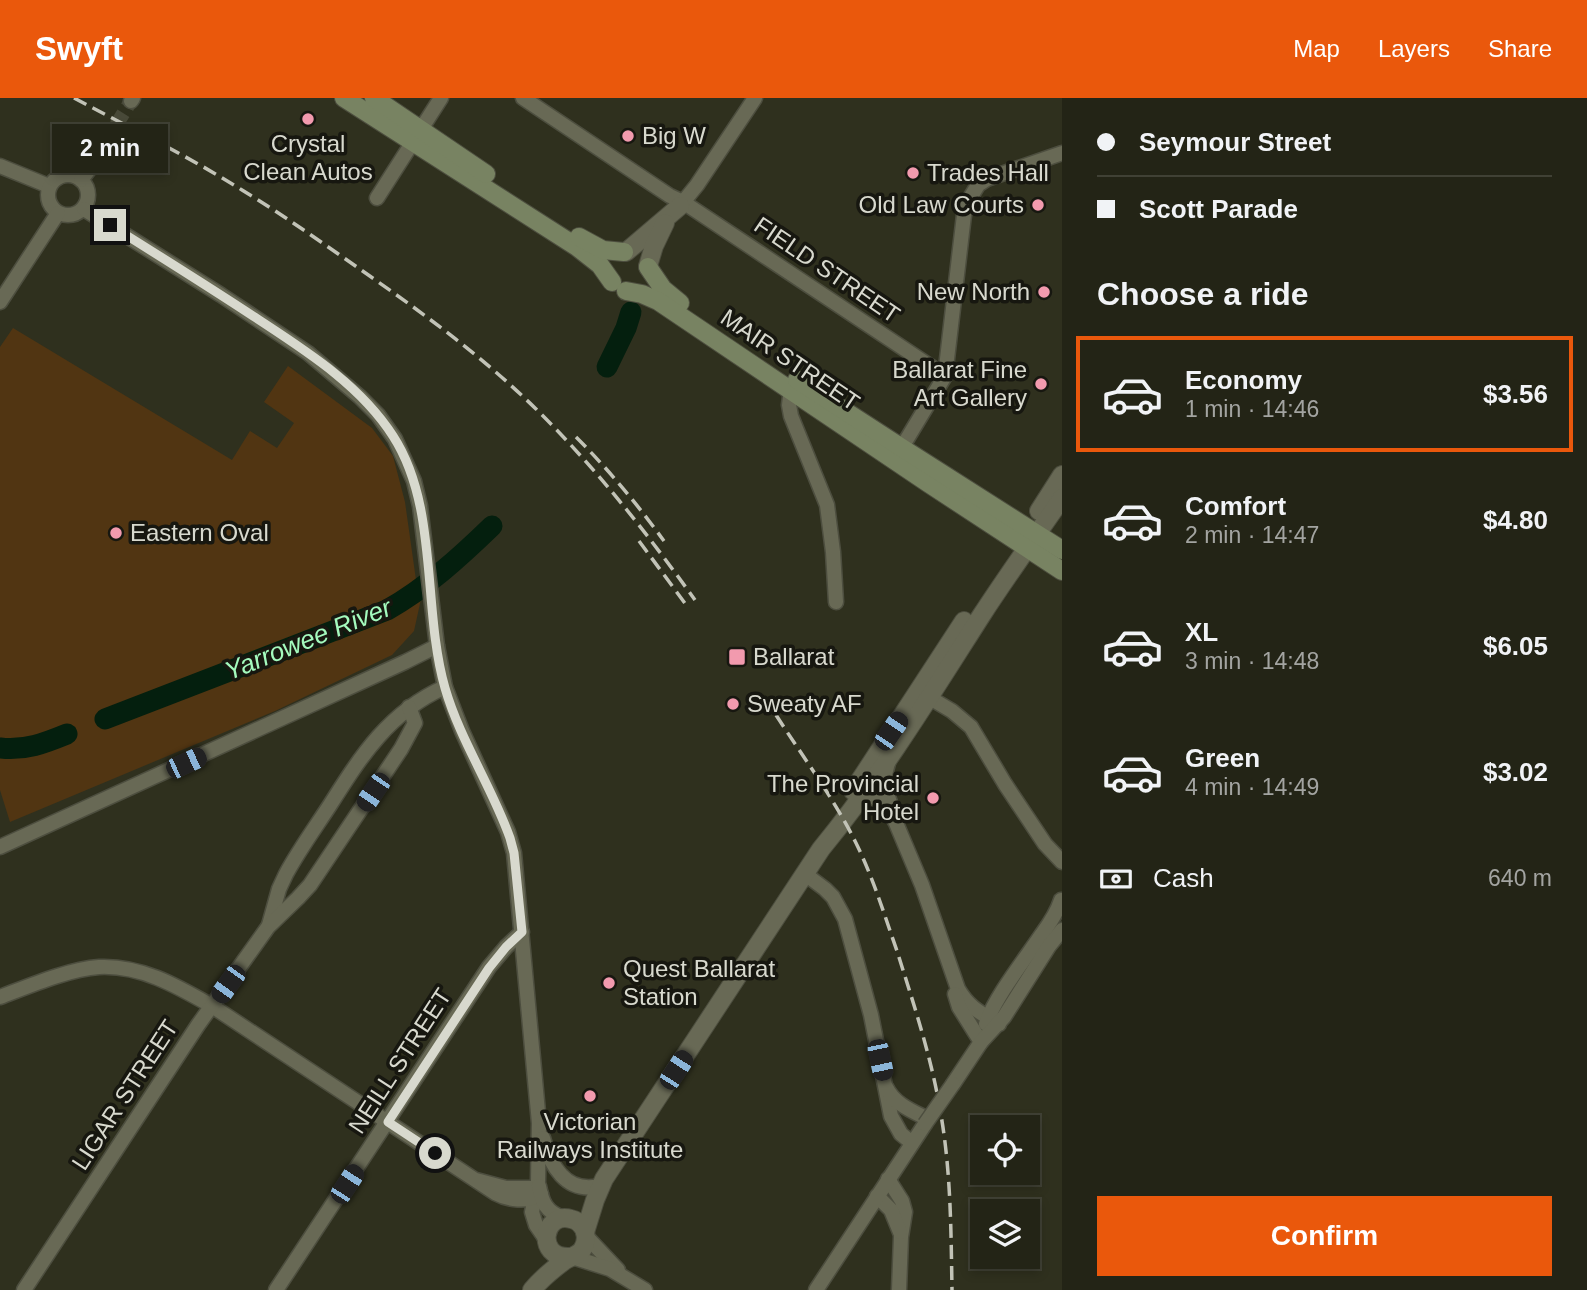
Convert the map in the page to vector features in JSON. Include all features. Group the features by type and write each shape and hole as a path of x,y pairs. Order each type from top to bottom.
{"main road":[{"path":"345,98 417,136 588,243 606,251 632,252 642,256 648,266 644,285 636,290 619,286 600,265 577,247 417,136 374,98"},
{"path":"619,286 609,270 614,258 625,252"},
{"name":"MAIR STREET","path":"648,266 669,295 898,454 1027,538 1062,571"},
{"name":"MAIR STREET","path":"619,286 659,301 790,389 898,454"},
{"name":"MAIR STREET","path":"1027,538 1062,550"}],"street":[{"path":"377,198 441,98"},
{"name":"FIELD STREET","path":"523,98 670,196 678,207 945,376"},
{"path":"625,252 678,207 697,185 753,100"},
{"path":"81,180 105,143"},
{"path":"898,454 945,376 964,215 970,196 978,185 987,179 1062,153"},
{"path":"0,166 49,187"},
{"path":"69,174 81,180 87,188 88,203 84,209 71,216 64,216 48,202 49,187 54,180 69,174"},
{"path":"648,266 654,246 678,207"},
{"path":"84,209 286,337 335,374 369,406 395,439 414,481 420,506 437,646 445,687 514,853 539,1123 537,1191 532,1212 551,1251 556,1255 610,1269 645,1290"},
{"path":"0,302 58,213"},
{"path":"790,389 791,416 827,505 836,602"},
{"path":"531,1290 550,1226 564,1218 601,1182 1027,538 1062,475"},
{"path":"1027,538 1062,498"},
{"path":"0,847 437,646"},
{"name":"LIGAR STREET","path":"268,927 279,889 296,857 361,757 409,707 445,687"},
{"path":"924,694 890,757 883,782 954,977 971,1007 994,1020"},
{"path":"924,694 952,711 971,727 1045,844 1062,862"},
{"name":"LIGAR STREET","path":"24,1290 212,1006 268,927 310,885 401,749 415,723 409,707"},
{"path":"861,788 890,757"},
{"path":"861,788 882,803 900,831"},
{"path":"805,874 833,897 845,919 870,1015 888,1106 901,1134 912,1143"},
{"path":"994,1020 1008,985 1054,916 1062,897"},
{"path":"816,1290 994,1020 1062,930"},
{"name":"NEILL STREET","path":"276,1290 489,968 522,932"},
{"path":"0,997 76,971 98,967 116,967 157,977 212,1006 495,1193 504,1197 537,1191"},
{"path":"954,977 954,991 959,1007 981,1042"},
{"path":"885,1083 896,1101 926,1120"},
{"path":"539,1123 549,1157 561,1175 570,1182 590,1188 601,1182"},
{"path":"888,1179 904,1205 899,1290"},
{"path":"531,1290 582,1250 601,1182"},
{"path":"537,1191 549,1212 578,1222 597,1250 624,1276"},
{"path":"877,1196 890,1207 901,1237"}],"shaded area":[{"path":"13,328 232,460 250,431 277,448 294,423 264,402 288,366 372,428 393,456 405,502 421,599 414,631 392,655 275,711 10,822 0,790 0,347"}],"waterway":[{"name":"Yarrowee River","path":"607,367 631,312"},
{"name":"Yarrowee River","path":"105,719 387,610 442,571 492,526"},
{"name":"Yarrowee River","path":"0,748 26,747 67,734"}],"tunnel":[{"path":"105,143 131,101"}],"railway":[{"path":"74,98 180,154 259,201 395,294 478,357 536,409 600,477 695,600"},
{"path":"576,437 600,462 664,541"},
{"path":"639,541 687,606"},
{"path":"776,715 837,809 861,855 883,909 916,1012 933,1073 947,1159 952,1290"}],"place":[{"name":"Crystal Clean Autos","path":"308,119"},
{"name":"Big W","path":"628,136"},
{"name":"Trades Hall","path":"913,173"},
{"name":"Old Law Courts","path":"1038,205"},
{"name":"New North","path":"1044,292"},
{"name":"Ballarat Fine Art Gallery","path":"1041,384"},
{"name":"Eastern Oval","path":"116,533"},
{"name":"Ballarat","path":"737,657"},
{"name":"Sweaty AF","path":"733,704"},
{"name":"The Provincial Hotel","path":"933,798"},
{"name":"Quest Ballarat Station","path":"609,983"},
{"name":"Victorian Railways Institute","path":"590,1096"}],"route":[{"path":"110,225 271,328 344,382 387,427 403,453 414,481 423,523 440,669 462,731 510,838 522,932 489,968 388,1122 435,1153"}]}
